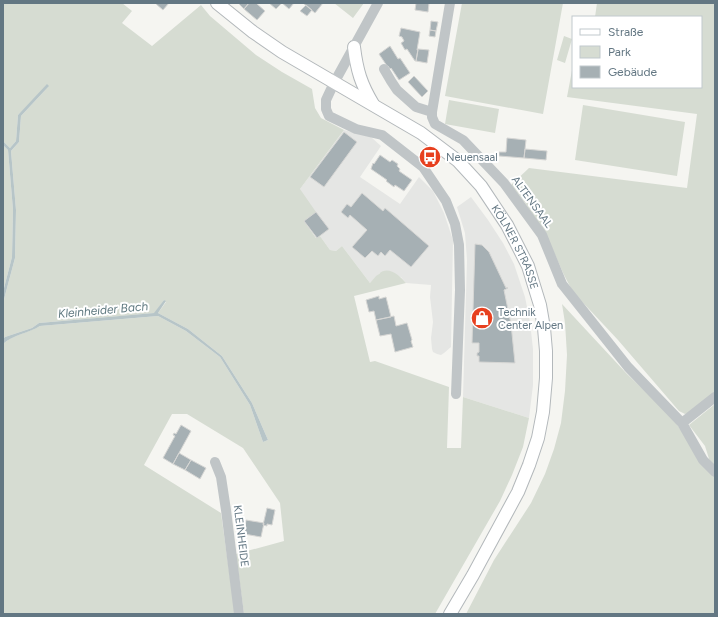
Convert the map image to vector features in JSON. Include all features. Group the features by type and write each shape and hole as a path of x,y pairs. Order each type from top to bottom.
{"main road":[{"name":"KÖLNER STRASSE","path":"216,3 253,32 282,52 426,137 458,161 481,186 507,225 528,266 540,306 546,351 546,378 543,412 538,438 529,466 518,492 450,614"},
{"path":"354,47 356,65 360,78 374,106"}],"street":[{"path":"378,3 334,83 326,100 326,109 329,116 356,129 382,135 423,167 446,201 455,224 459,244 460,290 456,394"},
{"path":"384,69 397,90 416,107 432,112 450,3"},
{"name":"ALTENSAAL","path":"432,112 432,117 435,124 463,140 504,183 542,235 562,284 628,367 682,423 703,460 715,472"},
{"path":"682,423 715,397"},
{"name":"KLEINHEIDE","path":"215,462 221,477 239,614"}],"shaded area":[{"path":"47,84 49,86 21,116 19,142 11,151 16,210 15,258 3,303 3,292 12,257 13,210 8,150 3,145 3,141 10,148 16,141 18,115"},
{"path":"344,130 371,137 381,146 360,177 400,204 419,177 433,191 444,213 453,240 451,347 441,355 433,352 432,349 431,338 433,322 430,297 431,285 406,283 401,277 380,273 370,283 342,246 336,251 330,250 320,236 317,238 304,221 300,189"},
{"path":"471,197 503,243 514,264 525,297 533,349 533,385 529,418 463,397 467,260 465,233 457,207"},
{"path":"164,300 166,301 158,313 188,329 222,356 252,403 268,440 263,442 250,405 220,357 186,331 158,316 40,326 11,338 3,344 3,339 5,337 32,328 39,323 154,313"}],"green space":[{"path":"3,3 122,3 132,11 122,23 152,46 201,5 210,16 256,55 312,89 315,108 321,118 344,130 300,189 316,212 304,221 316,238 320,236 330,250 336,251 342,246 370,283 382,272 390,271 401,277 406,283 354,296 370,362 375,361 449,387 447,448 461,448 463,397 529,418 523,447 500,501 435,614 244,614 236,554 284,541 280,503 243,448 187,414 172,414 144,465 221,513 235,614 3,614 3,344 7,341 15,336 40,326 158,316 186,331 220,357 250,405 263,442 268,440 252,403 222,356 188,329 158,313 166,302 164,300 155,313 39,323 32,328 3,339 3,303 15,258 16,210 11,151 19,142 21,116 49,86 18,115 16,141 10,148 3,141"},
{"path":"334,3 364,3 353,18"},
{"path":"462,3 563,3 543,114 445,96"},
{"path":"597,3 715,3 715,393 691,412 685,414 679,411 618,340 573,292 552,248 537,222 511,185 529,168 687,188 697,114 567,97 572,70 572,88 702,88 702,16 595,16"},
{"path":"564,36 572,39 565,63 557,60"},
{"path":"449,100 499,109 495,133 445,124"},
{"path":"583,105 685,122 677,176 575,160"},
{"path":"3,145 8,150 13,210 12,257 3,292"},
{"path":"562,304 627,374 672,417 705,466 715,477 715,614 466,614 494,560 531,503 545,474 554,449 561,423 567,355"},
{"path":"715,404 715,466 710,462 705,446 689,425"}],"building":[{"path":"156,3 169,3 163,10"},
{"path":"249,3 244,9 239,4"},
{"path":"249,3 256,3 265,11 257,20 244,9"},
{"path":"269,3 282,3 276,9"},
{"path":"282,3 294,3 289,9"},
{"path":"303,3 323,3 315,13"},
{"path":"416,3 429,3 428,12 415,10"},
{"path":"306,5 312,10 307,16 300,11"},
{"path":"431,21 438,22 436,31 430,30"},
{"path":"401,28 420,32 416,61 407,49 405,50 401,43 404,41 402,37 399,36"},
{"path":"430,30 436,31 435,37 429,36"},
{"path":"390,46 398,59 400,58 410,73 399,80 379,54"},
{"path":"418,49 429,50 427,63 416,61"},
{"path":"414,76 428,91 422,97 408,82"},
{"path":"344,132 357,142 324,187 310,177"},
{"path":"507,138 526,140 524,158 499,156 499,152 506,152"},
{"path":"525,149 547,151 546,160 524,158"},
{"path":"380,155 390,162 392,160 398,164 397,166 400,169 399,171 412,180 404,191 395,185 394,187 371,169 373,163 374,164"},
{"path":"362,193 383,211 385,208 429,246 411,267 390,250 385,256 381,252 378,256 372,251 365,258 352,247 367,230 350,215 348,218 341,212 347,204 351,207"},
{"path":"316,212 329,229 317,238 304,221"},
{"path":"475,244 482,245 489,252 506,288 508,288 504,290 511,324 515,363 479,362 479,356 477,356 477,353 479,352 479,343 472,343"},
{"path":"379,296 379,299 386,297 391,317 376,320 374,311 369,312 366,300"},
{"path":"394,316 396,326 407,323 413,347 395,352 391,334 380,336 376,320"},
{"path":"181,425 191,431 173,464 163,458 175,436 173,435 174,433 176,434"},
{"path":"179,453 191,460 185,470 173,464"},
{"path":"191,460 206,468 200,479 185,470"},
{"path":"267,508 275,510 272,525 267,524 267,526 263,525"},
{"path":"246,520 264,523 261,537 244,534"}],"place":[{"name":"Neuensaal","path":"430,157"},
{"name":"Technik Center Alpen","path":"482,318"}],"water label":[{"name":"Kleinheider Bach","path":"103,310"}]}
